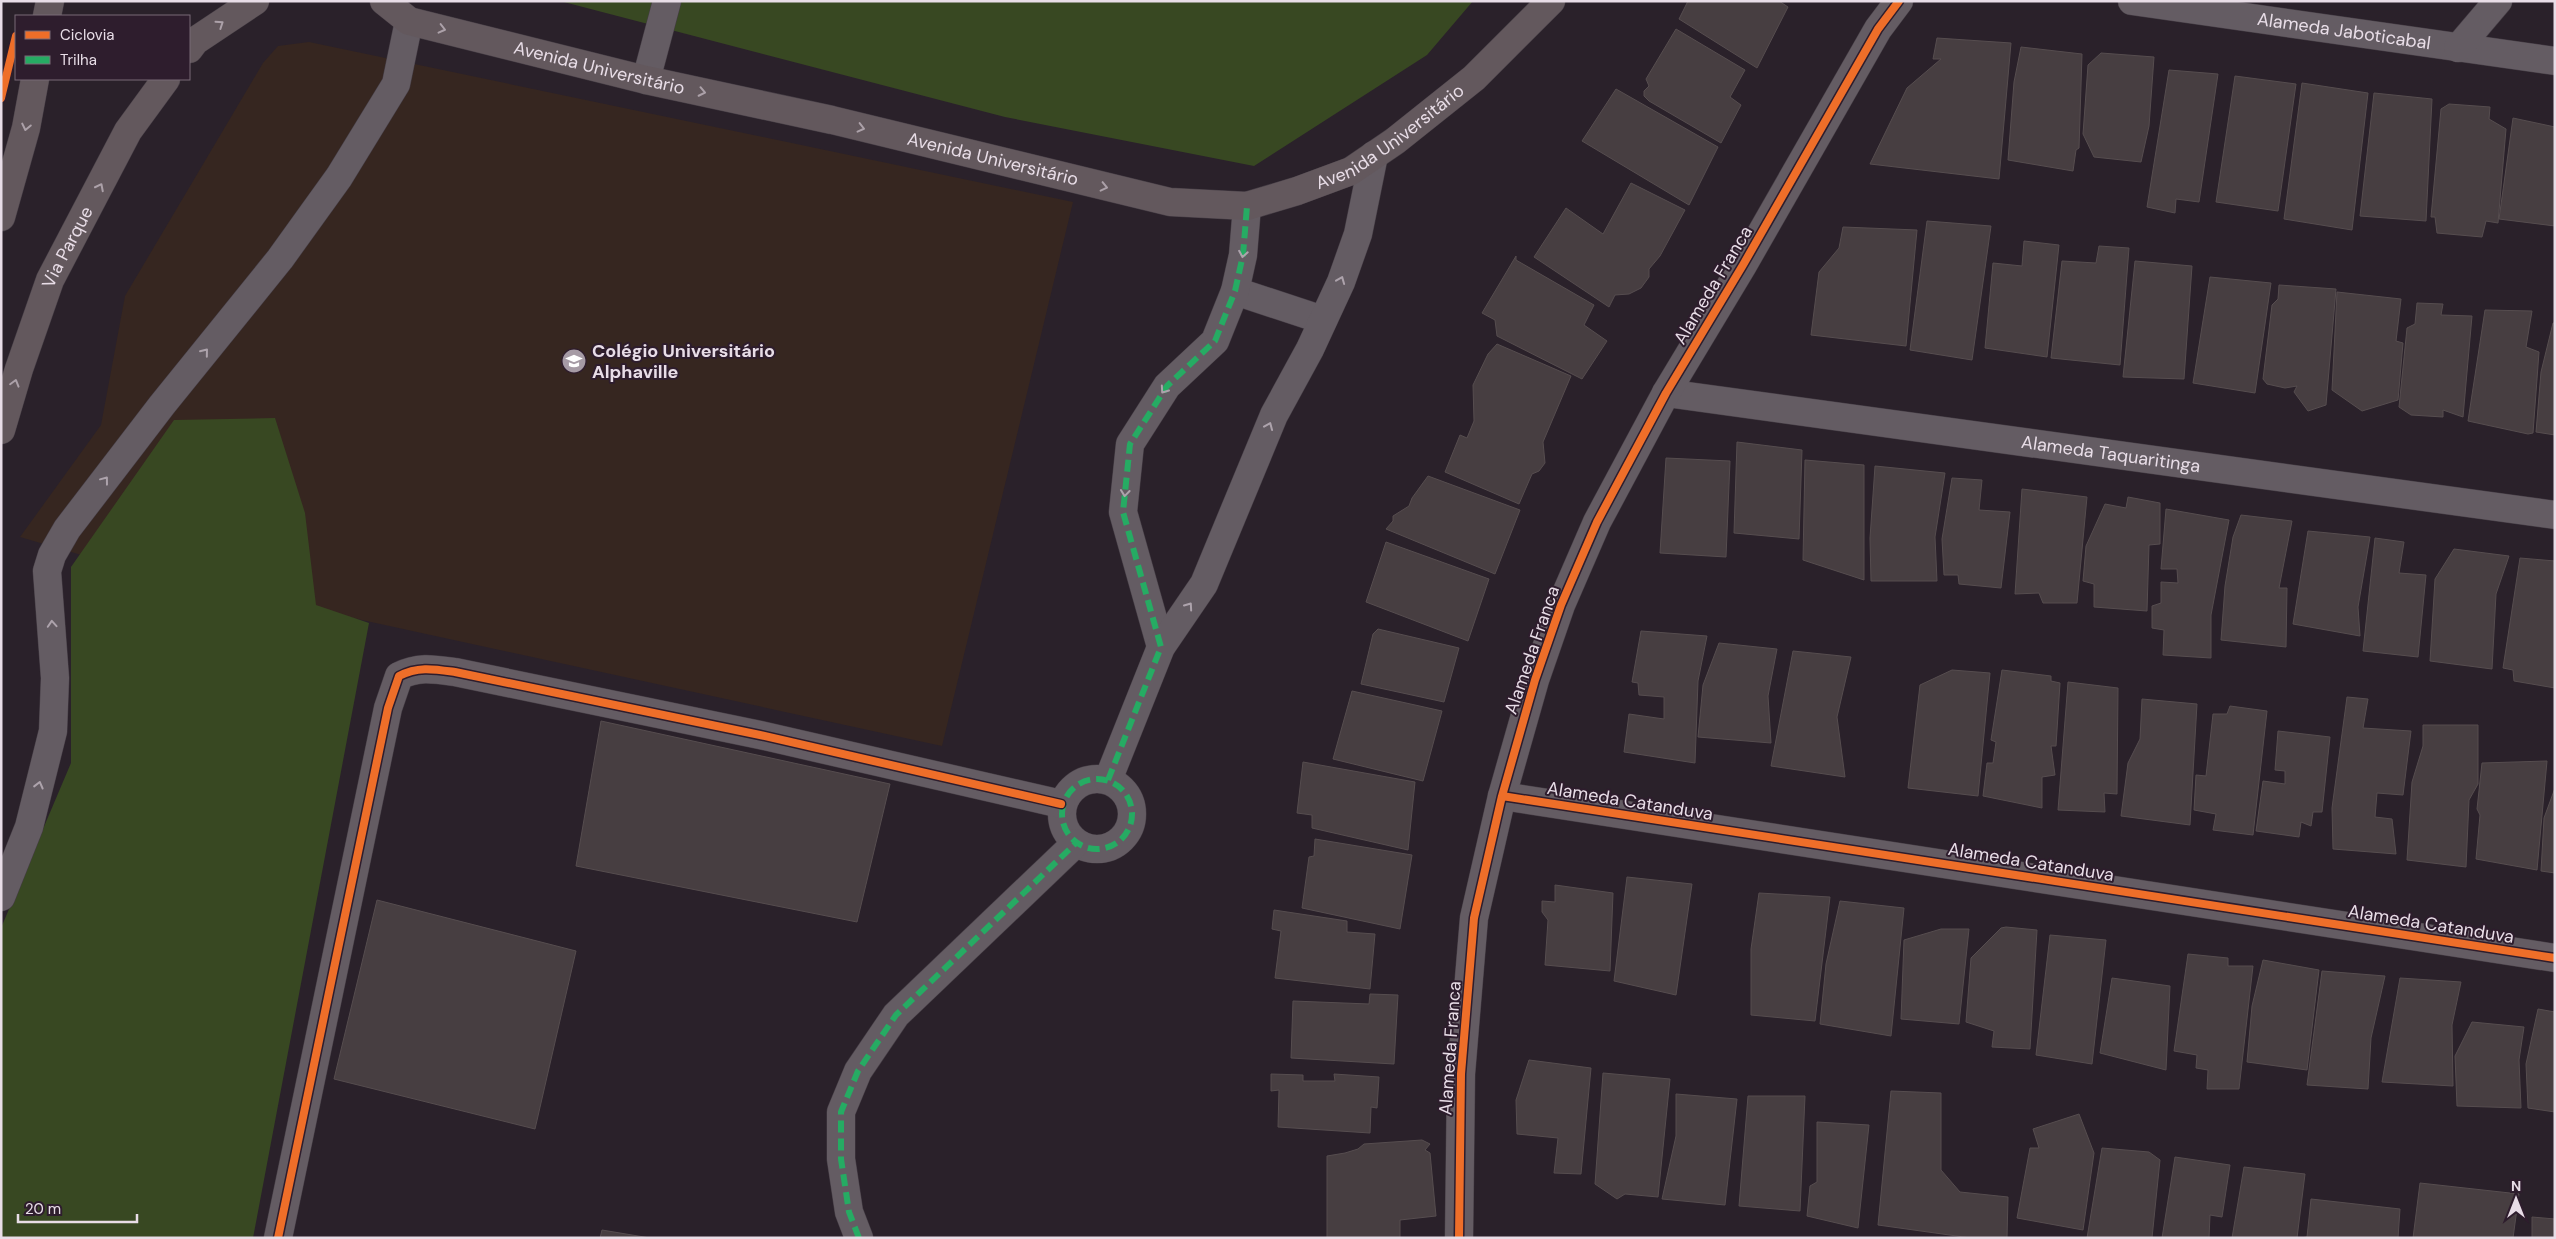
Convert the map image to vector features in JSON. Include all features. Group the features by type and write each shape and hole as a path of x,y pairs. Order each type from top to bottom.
{"main road":[{"path":"47,15 50,1"},
{"path":"190,48 195,41 254,1"},
{"name":"Avenida Universitário","path":"384,1 409,21 646,80 832,120 1170,202 1247,206 1297,191 1351,171 1474,78 1551,1"},
{"path":"1,217 26,128 35,80"},
{"name":"Via Parque","path":"1,430 19,369 50,280 128,131 165,80"}],"street":[{"path":"646,80 667,1"},
{"name":"Alameda Franca","path":"1459,1238 1460,1074 1474,918 1502,796 1535,680 1561,605 1597,522 1666,393 1743,265 1878,29 1899,1"},
{"name":"Alameda Jaboticabal","path":"2132,1 2555,61"},
{"path":"2458,48 2498,1"},
{"path":"1,897 29,827 53,731 55,678 47,571 52,555 67,529 162,406 280,259 339,177 396,84 409,21"},
{"path":"1108,780 1161,647 1204,584 1274,415 1310,349 1341,282 1358,234 1374,155"},
{"path":"1161,647 1123,512 1130,444 1167,386 1215,341 1235,291 1246,228 1247,206"},
{"path":"1235,291 1323,320"},
{"name":"Alameda Taquaritinga","path":"1666,393 2555,515"},
{"path":"278,1238 388,708 399,676 411,670 423,668 455,672 760,735 1061,804"},
{"path":"1100,778 1108,780 1115,783 1127,794 1133,809 1132,826 1118,843 1097,850 1076,843 1063,826 1061,804 1070,790 1083,780 1100,778"},
{"name":"Alameda Catanduva","path":"1502,796 2555,958"},
{"path":"1,841 12,840 29,827"},
{"path":"859,1238 849,1212 841,1159 841,1112 858,1071 896,1015 1076,843"}],"shaded area":[{"name":"Colégio Universitário Alphaville","path":"309,42 1073,202 942,746 136,571 20,537 101,425 125,296 263,63 278,46"}],"green space":[{"path":"560,1 1473,1 1427,55 1254,166 1005,117"},
{"path":"275,418 305,513 316,605 369,623 253,1238 1,1238 1,928 71,763 71,567 174,420"}],"building":[{"path":"1688,1 1779,1 1788,7 1757,68 1679,19"},
{"path":"1676,29 1745,70 1730,97 1741,105 1721,143 1649,101 1644,96 1644,91 1649,86 1646,79"},
{"path":"1937,38 2011,43 1999,179 1870,164 1907,88 1941,59 1933,59"},
{"path":"2021,47 2082,54 2079,148 2076,150 2073,171 2008,160 2014,82"},
{"path":"2101,53 2154,57 2149,126 2141,162 2094,157 2083,134 2088,65"},
{"path":"2169,70 2218,74 2199,202 2176,199 2175,213 2147,207"},
{"path":"2235,76 2296,84 2278,211 2216,202"},
{"path":"2302,83 2368,93 2352,230 2284,219"},
{"path":"1616,89 1718,147 1689,205 1582,141"},
{"path":"2374,93 2432,99 2426,221 2360,216"},
{"path":"2449,104 2490,107 2489,119 2506,129 2498,223 2486,221 2482,237 2437,233 2435,217 2431,217 2441,109"},
{"path":"2513,118 2555,127 2555,226 2499,219"},
{"path":"1631,183 1685,210 1660,256 1649,269 1649,277 1641,288 1629,294 1615,295 1609,307 1534,257 1566,208 1603,234"},
{"path":"1927,221 1991,226 1972,360 1910,350"},
{"path":"1843,227 1917,230 1906,346 1811,335 1819,272 1839,248"},
{"path":"2024,241 2059,245 2047,357 1985,348 1993,263 2022,266"},
{"path":"2099,246 2129,248 2120,365 2051,358 2062,261 2096,263"},
{"path":"1516,256 1516,260 1594,305 1584,325 1607,341 1582,379 1497,336 1495,320 1482,313"},
{"path":"2135,261 2192,266 2184,379 2123,377"},
{"path":"2210,277 2271,283 2255,393 2193,383"},
{"path":"2279,285 2336,289 2326,405 2308,411 2294,392 2297,386 2285,388 2267,384 2263,379 2272,305 2278,299"},
{"path":"2337,292 2401,299 2396,341 2403,343 2398,400 2362,411 2332,390"},
{"path":"2417,303 2443,304 2441,315 2472,316 2463,417 2443,410 2443,417 2411,415 2399,407 2407,328 2415,324"},
{"path":"2485,310 2532,311 2526,347 2539,352 2533,433 2528,434 2468,421"},
{"path":"2553,323 2555,323 2555,435 2536,432 2541,372"},
{"path":"1497,344 1571,376 1543,442 1545,463 1539,471 1532,474 1519,504 1445,472 1460,435 1467,438 1474,421 1473,385 1488,354"},
{"path":"1737,442 1802,450 1799,539 1734,533"},
{"path":"1666,458 1730,461 1726,557 1660,553"},
{"path":"1805,460 1864,465 1864,580 1803,560"},
{"path":"1875,466 1945,473 1935,537 1937,581 1871,581 1870,538"},
{"path":"1428,476 1520,510 1495,574 1386,529 1393,521 1393,516 1409,506 1412,498"},
{"path":"1952,478 1982,480 1979,510 2010,512 2001,588 1959,584 1958,575 1944,575 1942,539"},
{"path":"2022,489 2087,497 2077,603 2043,603 2039,593 2015,594"},
{"path":"2128,497 2160,503 2160,544 2149,545 2147,611 2094,607 2094,584 2083,581 2086,546 2105,504 2126,508"},
{"path":"2166,509 2229,520 2211,615 2211,658 2163,655 2164,630 2152,628 2152,606 2161,603 2161,582 2178,583 2177,569 2161,569"},
{"path":"2241,515 2292,521 2279,588 2287,588 2286,647 2221,640 2225,586 2233,537"},
{"path":"2308,531 2370,537 2358,607 2360,636 2293,624"},
{"path":"2375,538 2404,542 2399,573 2426,575 2418,657 2363,651"},
{"path":"1386,542 1489,579 1468,641 1366,602"},
{"path":"2454,549 2509,556 2496,594 2492,669 2430,661 2435,579"},
{"path":"2520,558 2555,561 2555,688 2514,681 2513,670 2503,668"},
{"path":"1378,629 1459,648 1444,702 1361,684 1373,634"},
{"path":"1641,631 1707,636 1698,681 1695,763 1624,752 1629,714 1664,719 1664,697 1639,695 1638,683 1632,682"},
{"path":"1719,643 1777,649 1768,696 1771,743 1698,737 1703,685"},
{"path":"1793,651 1851,657 1837,717 1845,777 1771,766"},
{"path":"1952,670 1990,673 1978,796 1908,788 1920,685"},
{"path":"2002,670 2051,676 2051,681 2060,683 2056,746 2051,746 2055,775 2042,777 2042,808 1983,796 1987,763 1993,763 1996,742 1991,740"},
{"path":"2068,682 2118,688 2117,794 2104,793 2105,812 2058,810"},
{"path":"1352,691 1442,711 1423,781 1333,759"},
{"path":"2347,697 2368,699 2363,728 2411,731 2403,795 2377,793 2375,817 2392,819 2396,854 2333,849 2332,808"},
{"path":"2142,699 2197,704 2190,825 2121,816 2128,763 2140,739"},
{"path":"2230,706 2267,711 2253,835 2213,830 2216,814 2194,810 2196,775 2206,776 2213,714 2227,714"},
{"path":"601,721 890,784 857,922 576,866"},
{"path":"2423,725 2478,725 2478,784 2469,800 2466,867 2407,860 2412,782 2423,746"},
{"path":"2278,731 2330,737 2322,812 2313,812 2311,826 2301,822 2299,837 2256,831 2263,781 2285,784 2285,771 2275,770"},
{"path":"2547,761 2537,870 2476,859 2480,815 2477,809 2482,763"},
{"path":"1303,762 1415,782 1408,850 1312,828 1312,815 1297,813"},
{"path":"2555,788 2555,873 2541,871 2544,818"},
{"path":"1315,839 1412,855 1400,929 1302,908 1309,857 1314,856"},
{"path":"1627,877 1692,884 1676,995 1614,981"},
{"path":"1555,885 1613,893 1610,971 1545,965 1548,920 1542,912 1542,901 1555,902"},
{"path":"1759,893 1830,897 1815,1021 1751,1015 1751,949"},
{"path":"377,900 576,951 535,1129 334,1079"},
{"path":"1840,901 1904,908 1891,1036 1820,1024 1826,964"},
{"path":"1274,910 1347,921 1347,932 1375,934 1370,989 1275,978 1281,931 1272,929"},
{"path":"2001,928 2037,930 2030,1049 1992,1047 1994,1031 1966,1022 1971,958"},
{"path":"1941,929 1969,929 1959,1024 1901,1019 1904,940"},
{"path":"2050,935 2106,940 2092,1064 2036,1055"},
{"path":"2188,954 2228,958 2228,966 2253,966 2239,1089 2207,1089 2208,1070 2196,1068 2197,1055 2174,1051"},
{"path":"2263,960 2319,970 2307,1070 2247,1062 2252,1006"},
{"path":"2322,971 2385,976 2371,1038 2368,1089 2307,1085"},
{"path":"2112,978 2170,986 2166,1070 2100,1053"},
{"path":"2400,978 2461,982 2452,1025 2453,1086 2382,1082"},
{"path":"1370,994 1398,995 1394,1064 1291,1058 1293,1001 1369,1004"},
{"path":"2538,1009 2555,1012 2555,1112 2528,1108 2526,1064"},
{"path":"2472,1022 2524,1027 2519,1060 2521,1108 2457,1106 2455,1056"},
{"path":"1529,1060 1591,1068 1581,1174 1554,1173 1558,1138 1517,1134 1516,1100"},
{"path":"1603,1073 1670,1079 1658,1197 1625,1194 1617,1199 1595,1184"},
{"path":"1271,1074 1303,1075 1303,1081 1335,1081 1334,1074 1379,1077 1377,1108 1371,1107 1370,1133 1278,1127 1279,1090 1271,1091"},
{"path":"1891,1091 1941,1093 1941,1170 1960,1192 2008,1197 2007,1238 1971,1238 1878,1225"},
{"path":"1676,1094 1737,1099 1725,1205 1662,1199 1676,1136"},
{"path":"1748,1096 1805,1096 1800,1211 1739,1206"},
{"path":"2079,1114 2094,1153 2083,1230 2017,1218 2030,1148 2039,1148 2033,1129"},
{"path":"1817,1122 1869,1125 1858,1228 1807,1216 1810,1186 1817,1182"},
{"path":"1422,1140 1430,1144 1425,1150 1430,1153 1436,1216 1400,1220 1400,1238 1327,1238 1327,1156 1358,1149 1364,1144"},
{"path":"2102,1148 2149,1152 2160,1160 2152,1238 2087,1238"},
{"path":"2175,1157 2230,1165 2222,1217 2210,1215 2209,1238 2162,1238"},
{"path":"2244,1167 2305,1174 2297,1238 2232,1238"},
{"path":"2420,1183 2519,1194 2513,1238 2413,1238"},
{"path":"2311,1199 2400,1209 2398,1238 2300,1238 2307,1237"},
{"path":"2532,1217 2555,1219 2555,1238 2532,1238"},
{"path":"602,1230 650,1238 600,1238"}],"marked path":[{"path":"1108,780 1161,647 1123,512 1130,444 1167,386 1215,341 1235,291 1243,255 1247,206"},
{"path":"1104,779 1117,785 1126,794 1130,800 1132,814 1130,828 1122,839 1111,847 1090,849 1083,847 1072,839 1064,828 1062,807 1064,800 1072,789 1083,781 1104,779"},
{"path":"859,1238 849,1212 841,1159 841,1112 858,1071 896,1015 1076,843"}],"cycle path":[{"path":"1459,1238 1461,1074 1474,918 1502,796 1535,680 1561,605 1597,522 1666,393 1743,265 1878,29 1899,1"},
{"path":"1,98 15,40"},
{"path":"278,1238 388,708 399,676 413,671 433,669 455,672 760,735 1061,804"},
{"path":"1502,796 2555,958"}],"place":[{"name":"Colégio Universitário Alphaville","path":"574,361"}]}
